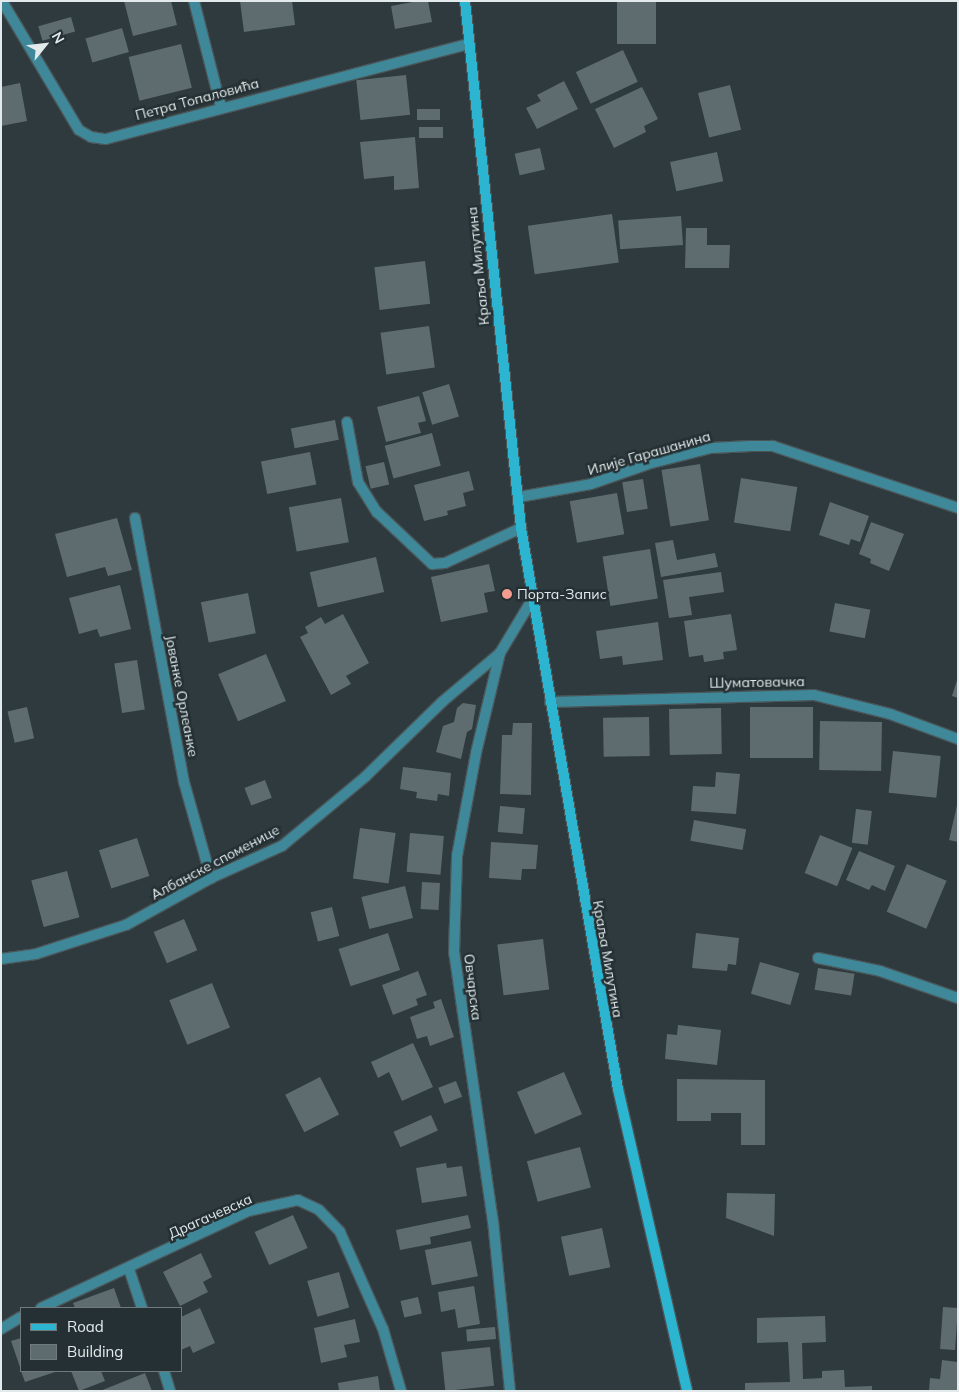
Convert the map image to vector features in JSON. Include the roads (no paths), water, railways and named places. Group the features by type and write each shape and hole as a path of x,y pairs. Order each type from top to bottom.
{"street":[{"name":"Петра Топаловића","path":"2,1 79,130 91,137 106,139 221,107 469,44"},
{"path":"194,1 221,107"},
{"name":"Краља Милутина","path":"465,1 490,253 521,528 618,1089 687,1391"},
{"path":"347,422 358,482 377,512 432,564 446,563 521,528"},
{"name":"Илије Гарашанина","path":"519,497 591,484 648,464 711,448 773,446 958,508"},
{"name":"Јованке Орлеанке","path":"135,518 184,782 211,878"},
{"name":"Овчарска","path":"510,1391 493,1222 454,953 457,856 476,753 500,653 533,598"},
{"name":"Албанске споменице","path":"1,959 36,954 126,925 211,878 282,846 365,777 442,702 500,653"},
{"name":"Шуматовачка","path":"550,702 814,695 890,714 958,739"},
{"path":"818,958 880,971 958,998"},
{"name":"Драгачевска","path":"44,1307 129,1269 248,1211 298,1200 308,1203 340,1232 383,1329 401,1391"},
{"path":"129,1269 142,1307"},
{"path":"1,1329 20,1318"},
{"path":"164,1372 170,1391"}],"place":[{"name":"Порта-Запис","path":"507,594"}]}
